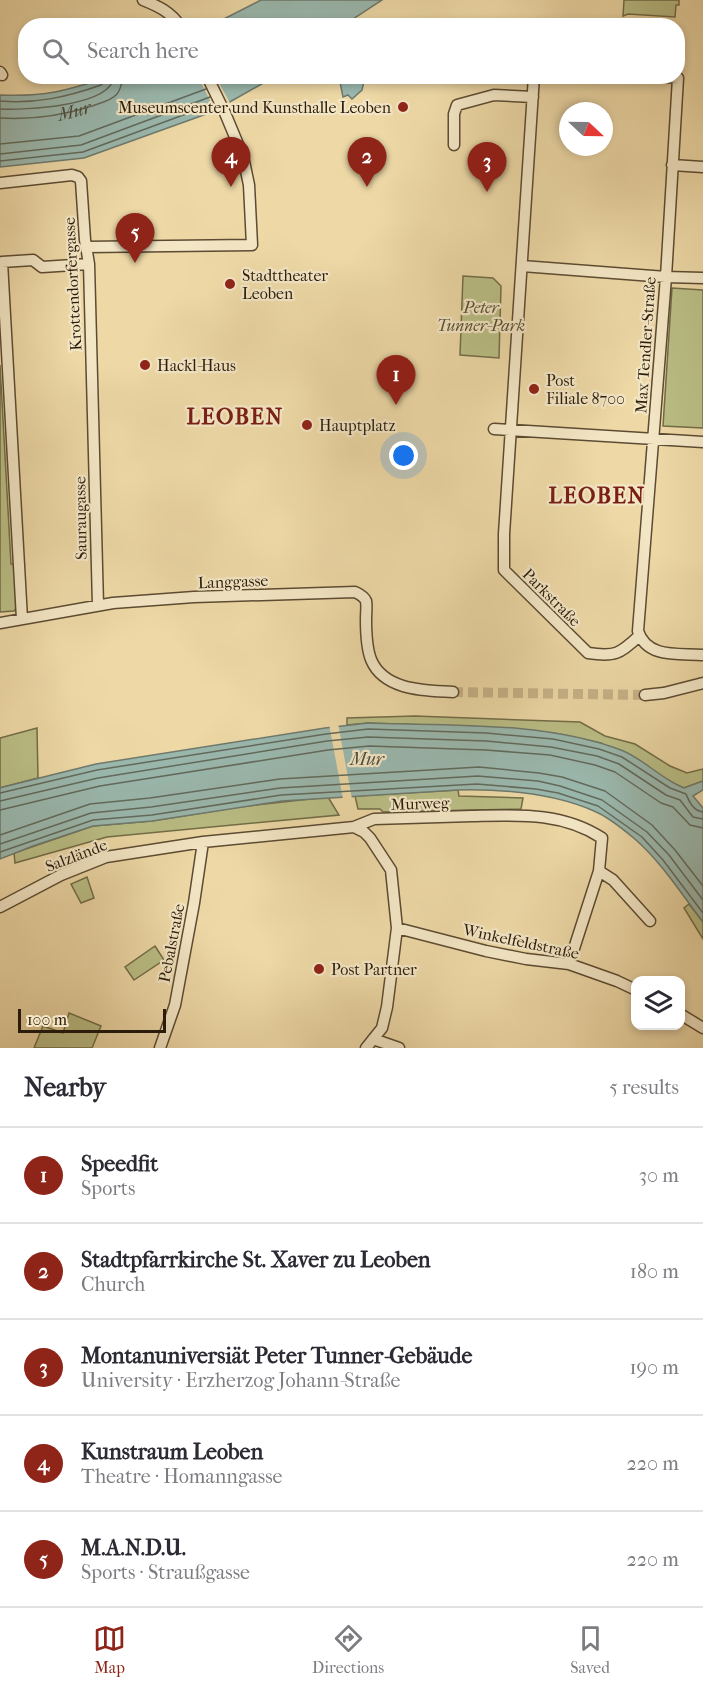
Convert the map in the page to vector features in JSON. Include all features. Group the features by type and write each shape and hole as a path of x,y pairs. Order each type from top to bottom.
{"street":[{"path":"143,0 161,3 175,18"},
{"path":"211,84 240,149"},
{"name":"Parkstraße","path":"534,84 504,534 504,570 588,653 617,654 639,636"},
{"name":"Max Tendler-Straße","path":"639,636 666,277 678,84"},
{"path":"454,145 454,114 457,105 494,95 533,97"},
{"path":"86,247 252,244 249,185 244,161"},
{"path":"672,165 703,167"},
{"name":"Krottendorfergasse","path":"0,183 72,175 81,181 89,264 93,431"},
{"path":"22,619 2,262 33,260 42,267 89,264"},
{"path":"522,266 703,278"},
{"path":"494,429 703,442"},
{"name":"Sauraugasse","path":"93,431 98,605"},
{"name":"Langgasse","path":"0,623 98,605 194,597 356,592 366,601 366,646 370,660 384,676 396,683 420,690 453,692"},
{"path":"639,636 649,648 657,652 703,655"},
{"path":"645,694 664,693 703,683"},
{"name":"Murweg","path":"203,842 354,827 374,819 520,815 544,817 586,828 602,838 599,871 569,964"},
{"path":"354,827 370,838 391,870 398,928 382,1028 366,1048"},
{"name":"Salzlände","path":"0,907 61,875 106,856 203,842"},
{"name":"Pebalstraße","path":"160,1048 175,1005 180,982 203,842"},
{"path":"599,871 613,880 650,921"},
{"name":"Winkelfeldstraße","path":"398,928 486,951 569,964 631,988"},
{"path":"685,1017 703,1028"},
{"path":"374,1039 399,1048"}],"green space":[{"path":"624,0 679,0 679,5 676,5 675,17 628,14 623,16"},
{"name":"Peter Tunner-Park","path":"463,276 493,278 501,286 499,358 460,355"},
{"path":"672,288 703,290 703,428 663,426"},
{"path":"0,365 11,564 15,564 18,606 14,611 0,612"},
{"path":"415,716 580,722 605,736 635,744 670,766 687,773 703,769 703,781 684,788 601,743 554,733 487,727 368,723 347,725 347,718"},
{"path":"37,728 38,778 0,788 0,738"},
{"path":"458,790 459,796 523,798 521,809 383,812 380,809 358,809 355,796"},
{"path":"328,797 339,815 107,837 15,863 14,853 93,826 152,821 239,807"},
{"path":"87,877 94,898 81,903 71,884"},
{"path":"689,904 703,922 703,939 684,908"},
{"path":"155,946 164,960 134,980 125,967"},
{"path":"69,1013 101,1026 92,1048 34,1048 43,1026 63,1033"}],"water":[{"path":"261,0 382,0 355,18 226,18"},
{"name":"Mur","path":"86,84 262,84 212,112 84,158 0,167 0,95 30,95"},
{"path":"340,84 363,84 362,90 352,99 348,95 343,97"},
{"path":"368,723 464,725 561,734 621,750 684,788 703,781 703,790 693,796 703,808 703,922 654,859 636,840 611,820 594,811 562,800 510,791 458,790 282,801 152,821 93,826 0,859 0,788 96,764"}],"pier":[{"path":"202,84 220,84 231,105 216,112"},
{"path":"338,723 352,799 343,799 329,724"}],"tunnel":[{"path":"453,692 645,695"}],"place":[{"name":"Museumscenter und Kunsthalle Leoben","path":"403,107"},
{"name":"Kunstraum Leoben","path":"231,187"},
{"name":"Stadtpfarrkirche St. Xaver zu Leoben","path":"367,187"},
{"name":"Montanuniversiät Peter Tunner-Gebäude","path":"487,192"},
{"name":"M.A.N.D.U.","path":"135,263"},
{"name":"Stadttheater Leoben","path":"230,284"},
{"name":"Hackl-Haus","path":"145,365"},
{"name":"Post Filiale 8700","path":"534,389"},
{"name":"Speedfit","path":"396,405"},
{"name":"Hauptplatz","path":"307,425"},
{"name":"Post Partner","path":"319,969"}],"district":[{"name":"LEOBEN","path":"235,416"},
{"name":"LEOBEN","path":"597,495"}]}
